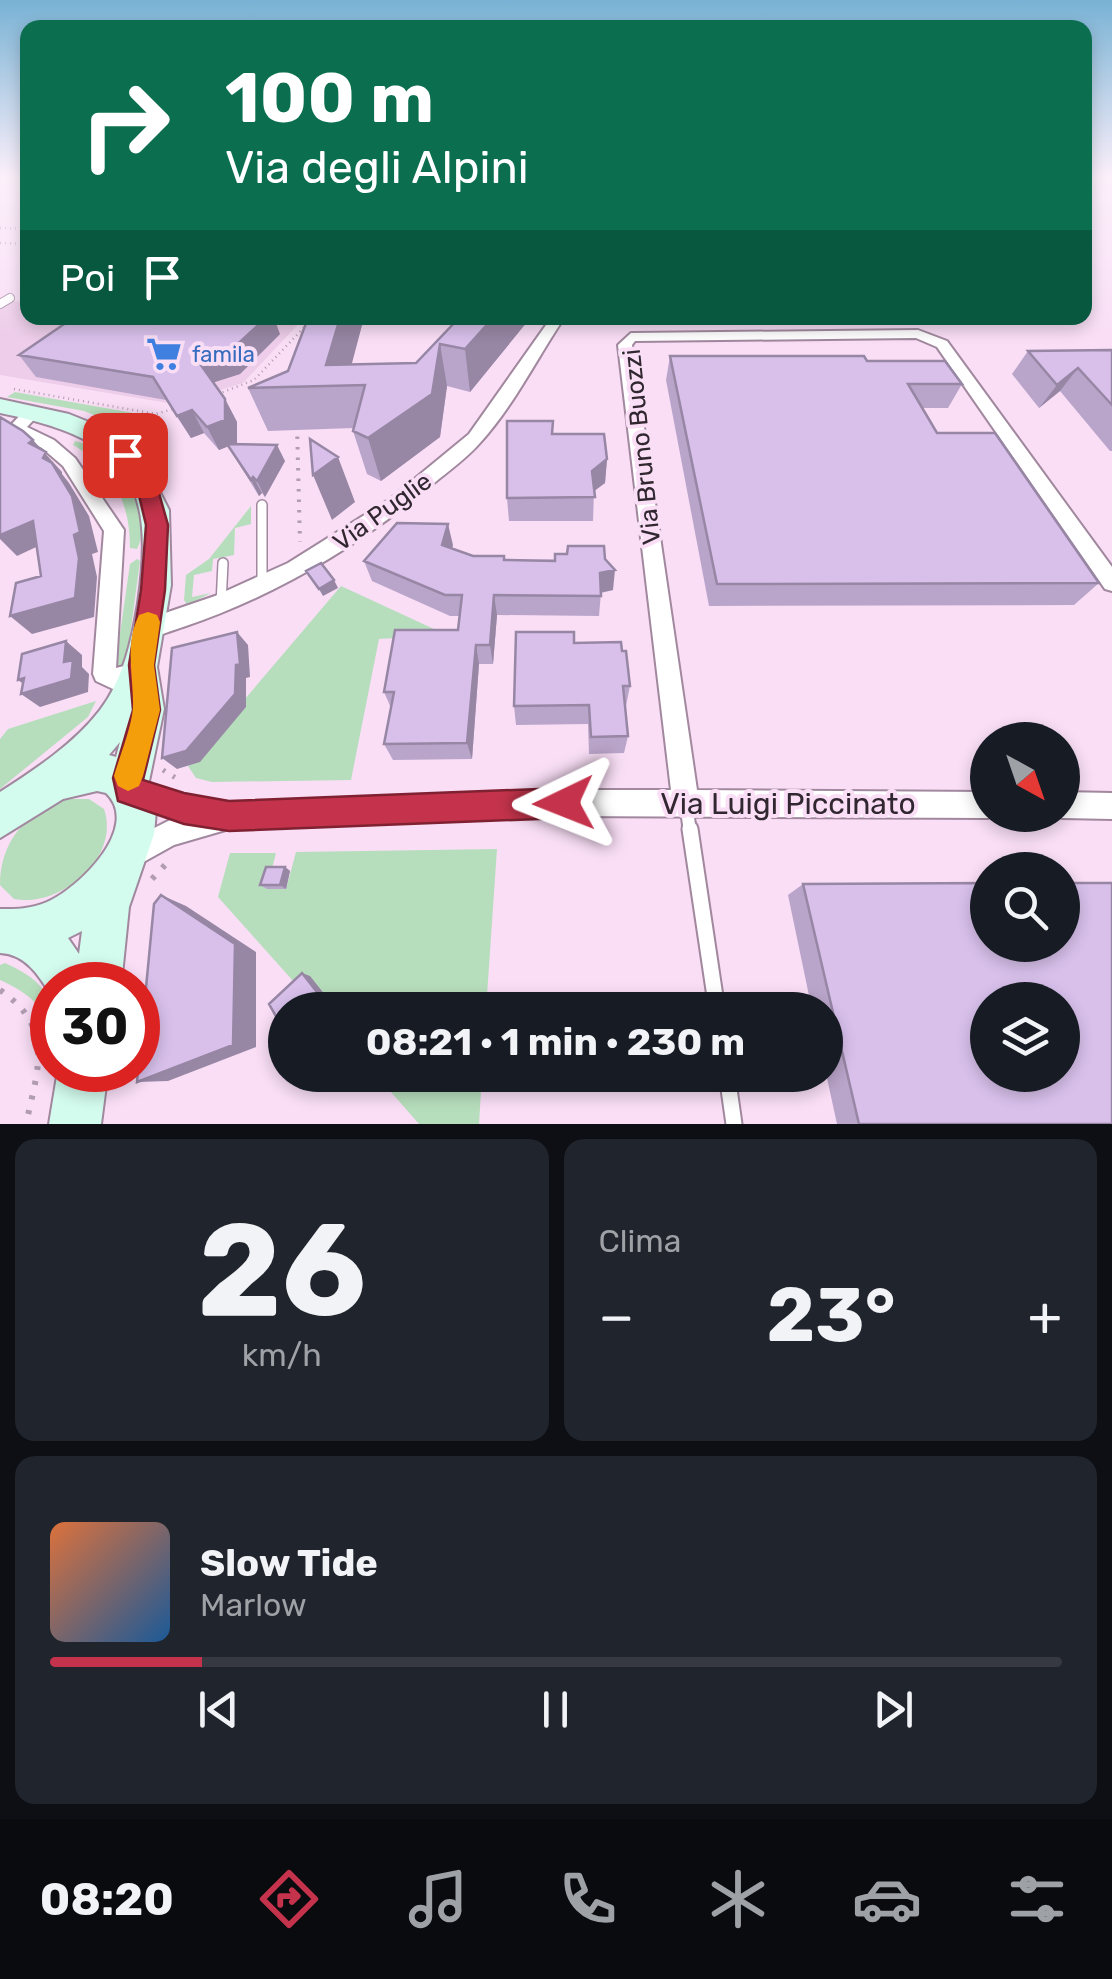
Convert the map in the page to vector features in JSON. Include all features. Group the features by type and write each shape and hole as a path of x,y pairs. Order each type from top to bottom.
{"street":[{"name":"Via Puglie","path":"143,655 262,578 323,554 382,515 474,439 552,325"},
{"name":"Via Bruno Buozzi","path":"686,803 626,346 631,337 918,334 934,338 1112,583"},
{"path":"0,406 84,428 125,455 152,497 157,544 143,655 146,710 128,790 135,823 127,874 106,908 100,962"},
{"path":"33,412 16,428 51,447 77,472 114,530 104,674 113,679 143,655"},
{"path":"51,447 84,428"},
{"path":"0,818 82,757 110,727 143,655"},
{"path":"36,790 82,773 109,775 128,790"},
{"name":"Via Luigi Piccinato","path":"128,790 168,804 229,816"},
{"name":"Via Luigi Piccinato","path":"127,874 168,833 229,816 564,803 970,805"},
{"path":"1080,805 1112,806"},
{"path":"9,932 54,922 127,874"},
{"path":"9,932 52,954 57,962"},
{"path":"66,1092 75,1124"}],"lane":[{"path":"0,304 10,298"},
{"path":"262,505 262,578"},
{"path":"221,605 223,563"},
{"path":"686,803 714,992"},
{"path":"729,1092 734,1124"}],"path":[{"path":"250,384 307,325"},
{"path":"210,397 250,384 263,386"},
{"path":"0,386 156,414 192,403"},
{"path":"262,578 300,552 297,414"},
{"path":"162,766 168,777 186,782"},
{"path":"127,874 174,858"},
{"path":"0,990 30,1015"},
{"path":"26,1124 46,1092"}],"shaded area":[{"name":"famila","path":"0,299 20,302 20,325 297,325 243,383 174,404 0,375"}],"green space":[{"path":"15,392 139,414 114,423 84,411 7,397"},
{"path":"75,441 103,456 127,485 141,518 137,549 130,548 127,516 116,488 99,464 73,445"},
{"path":"251,506 251,524 235,528 234,555 213,559 212,571 194,575 192,597 211,593 187,605 186,575 209,559"},
{"path":"140,561 126,665 120,670 115,668 130,564"},
{"path":"341,586 434,629 433,636 379,639 351,780 212,782 196,778 188,766"},
{"path":"96,701 88,717 0,789 0,739 8,729"},
{"path":"67,799 89,799 104,809 104,845 83,876 67,887 50,896 14,899 0,885 10,842 39,811"},
{"path":"497,849 487,992 303,992 218,897 230,853 276,853 267,888 286,889 296,852"},
{"path":"5,963 30,977 30,998 0,980 0,965"},
{"path":"391,1092 481,1092 479,1124 419,1124"}],"building":[{"name":"famila","path":"63,325 258,325 230,351 198,361 225,399 225,420 207,427 192,410 177,416 153,377 19,355"},
{"path":"305,325 338,325 326,365 416,363 452,325 487,325 465,349 440,344 432,394 368,438 353,431 365,385 248,388 288,371"},
{"path":"1112,350 1112,405 1078,368 1057,385 1028,351"},
{"path":"670,356 864,356 867,361 945,361 962,384 908,384 937,433 995,433 1099,583 717,584"},
{"path":"0,417 33,440 29,443 46,452 43,458 52,463 72,496 80,532 74,535 79,558 75,598 10,616 16,583 41,576 33,521 0,535"},
{"path":"507,421 553,421 552,434 604,434 607,459 592,471 595,497 507,498"},
{"path":"310,439 338,457 313,475"},
{"path":"227,444 277,445 257,481 253,477 251,480"},
{"path":"397,523 448,524 442,545 473,556 504,556 504,560 555,561 555,554 567,554 568,546 604,546 605,559 615,570 600,573 601,596 494,595 490,645 476,645 467,743 384,744 394,692 384,692 395,630 458,630 462,595 445,595 364,561"},
{"path":"321,563 334,580 319,589 306,571"},
{"path":"237,632 240,664 236,665 235,694 186,751 162,758 172,648"},
{"path":"516,632 574,632 574,643 621,642 622,651 626,651 630,686 623,686 628,736 591,737 589,705 514,706"},
{"path":"66,641 64,662 73,660 71,679 21,694 24,678 18,680 22,654"},
{"path":"266,867 285,867 280,885 260,885"},
{"path":"970,883 970,962 1080,962 1080,883 1112,883 1112,1124 859,1124 843,1055 843,992 828,992 803,884"},
{"path":"161,895 235,944 233,1045 160,1073 160,962 148,962 154,904"},
{"path":"302,973 317,992 282,992"}],"slow traffic":[{"path":"128,776 146,710 142,665 148,622"}],"place":[{"name":"famila","path":"164,354"}],"route":[{"path":"125,455 147,486 157,525 142,665 146,710 128,778 129,790 152,800 229,816 564,803"}]}
